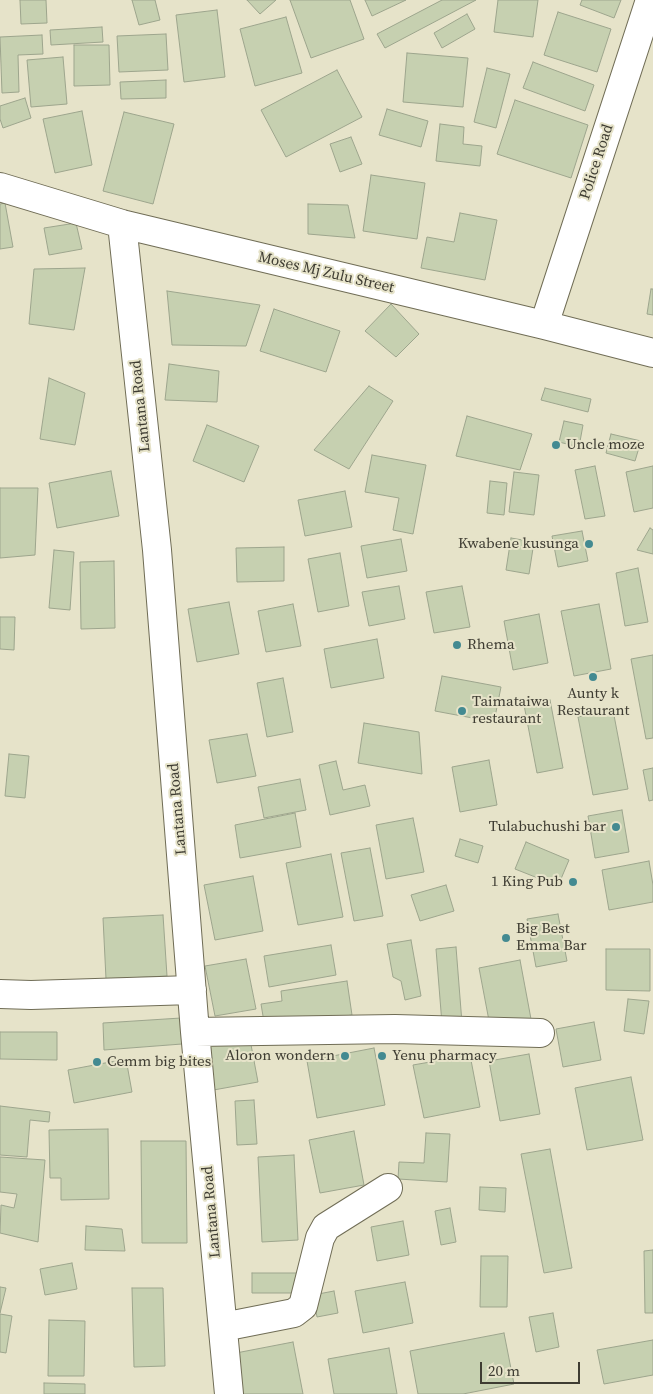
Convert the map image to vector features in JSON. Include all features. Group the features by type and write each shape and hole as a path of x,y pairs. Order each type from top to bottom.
{"street":[{"name":"Police Road","path":"544,325 650,0"},
{"name":"Moses Mj Zulu Street","path":"0,187 122,224 653,353"},
{"name":"Lantana Road","path":"122,224 157,550 195,1032 229,1394"},
{"path":"0,994 31,995 192,990"},
{"path":"195,1032 395,1029 540,1033"},
{"path":"223,1327 294,1313 304,1306 320,1238 326,1227 388,1188"}],"building":[{"path":"20,0 46,0 47,23 21,24"},
{"path":"132,0 155,0 160,20 139,25"},
{"path":"247,0 276,0 260,14"},
{"path":"290,0 350,0 364,39 311,58"},
{"path":"365,0 406,0 372,16"},
{"path":"442,0 476,0 385,48 377,34"},
{"path":"498,0 538,0 533,37 494,32"},
{"path":"582,0 621,0 614,18 580,5"},
{"path":"217,10 225,77 184,82 176,15"},
{"path":"558,12 611,29 597,72 544,55"},
{"path":"467,14 475,29 442,48 434,33"},
{"path":"286,17 302,73 255,86 240,29"},
{"path":"102,27 103,42 51,45 50,30"},
{"path":"166,34 168,70 119,72 117,36"},
{"path":"42,35 43,54 18,55 19,92 2,93 0,37"},
{"path":"74,45 109,45 110,85 74,86"},
{"path":"407,53 468,58 463,107 403,102"},
{"path":"63,57 67,104 31,107 27,60"},
{"path":"533,62 594,85 585,111 523,88"},
{"path":"487,68 510,74 496,128 474,122"},
{"path":"337,70 362,117 286,157 261,110"},
{"path":"166,80 166,98 121,99 120,82"},
{"path":"25,98 31,118 3,128 0,119 0,106"},
{"path":"515,100 588,125 571,178 497,154"},
{"path":"387,109 428,121 421,147 379,135"},
{"path":"82,111 92,165 55,173 43,119"},
{"path":"124,112 174,124 153,204 103,191"},
{"path":"440,124 464,127 463,144 482,146 480,166 436,161"},
{"path":"351,137 362,164 340,172 330,144"},
{"path":"371,175 425,183 417,239 363,231"},
{"path":"5,203 13,247 0,249 0,204"},
{"path":"308,204 348,205 355,238 308,234"},
{"path":"460,213 497,220 485,280 421,268 427,237 454,242"},
{"path":"76,223 82,249 49,255 44,228"},
{"path":"85,268 74,330 29,324 34,269"},
{"path":"651,289 653,289 653,315 647,314"},
{"path":"167,291 260,305 246,346 172,345"},
{"path":"391,304 419,334 396,357 365,331"},
{"path":"274,309 340,331 326,372 260,351"},
{"path":"169,364 219,371 217,402 165,400"},
{"path":"49,378 85,393 75,445 40,439"},
{"path":"369,386 393,401 349,469 314,450"},
{"path":"545,388 591,399 588,412 541,400"},
{"path":"467,416 532,434 520,470 456,456"},
{"path":"564,421 583,425 579,447 559,442"},
{"path":"207,425 259,446 244,482 193,461"},
{"path":"611,434 641,441 635,461 606,453"},
{"path":"372,455 426,465 413,534 393,530 399,498 365,492"},
{"path":"595,466 605,516 585,519 575,470"},
{"path":"653,466 653,508 634,512 626,472"},
{"path":"111,471 119,516 57,528 49,483"},
{"path":"514,472 539,475 534,515 509,512"},
{"path":"490,481 507,483 504,515 487,513"},
{"path":"0,488 38,488 35,555 0,558"},
{"path":"345,491 352,527 305,536 298,500"},
{"path":"650,528 653,530 653,554 637,550"},
{"path":"582,531 588,561 558,567 552,536"},
{"path":"511,538 534,542 529,574 506,570"},
{"path":"401,539 407,571 367,578 361,546"},
{"path":"284,547 284,581 237,582 236,548"},
{"path":"54,550 74,552 70,610 49,608"},
{"path":"340,553 349,606 318,612 308,559"},
{"path":"114,561 115,628 81,629 80,562"},
{"path":"638,568 648,622 625,626 616,573"},
{"path":"399,586 405,619 369,626 362,592"},
{"path":"462,586 470,627 434,633 426,592"},
{"path":"229,602 239,654 197,662 188,609"},
{"path":"293,604 301,646 266,652 258,611"},
{"path":"599,604 611,669 574,676 561,611"},
{"path":"539,614 548,663 513,670 504,621"},
{"path":"0,617 15,617 14,650 0,649"},
{"path":"377,639 384,678 331,688 324,649"},
{"path":"653,655 653,738 646,739 631,659"},
{"path":"442,676 501,687 494,722 435,711"},
{"path":"283,678 293,732 267,737 257,683"},
{"path":"550,700 563,768 537,773 524,705"},
{"path":"613,710 628,789 593,795 578,717"},
{"path":"364,723 419,732 422,774 358,763"},
{"path":"247,734 256,776 217,783 209,740"},
{"path":"9,754 29,756 25,798 5,796"},
{"path":"489,760 497,805 460,812 452,767"},
{"path":"336,761 343,790 365,785 370,806 330,815 319,765"},
{"path":"653,768 653,800 649,801 643,770"},
{"path":"300,779 306,810 264,818 258,787"},
{"path":"622,810 629,852 595,858 588,816"},
{"path":"295,813 301,847 240,858 235,825"},
{"path":"413,818 424,872 386,879 376,825"},
{"path":"460,839 483,846 478,863 455,856"},
{"path":"526,842 569,860 558,886 515,869"},
{"path":"370,848 383,916 354,921 341,853"},
{"path":"331,854 343,917 298,925 286,863"},
{"path":"649,861 653,885 653,902 609,910 602,870"},
{"path":"253,876 263,931 215,940 204,885"},
{"path":"446,885 454,911 420,921 411,895"},
{"path":"558,914 567,961 536,967 527,919"},
{"path":"163,915 167,976 106,979 103,918"},
{"path":"411,940 421,996 405,1000 401,981 393,977 387,944"},
{"path":"331,945 336,975 269,987 264,956"},
{"path":"456,947 462,1023 442,1024 436,949"},
{"path":"606,949 650,949 650,991 606,990"},
{"path":"246,959 256,1009 215,1016 205,966"},
{"path":"520,960 531,1019 490,1026 479,968"},
{"path":"347,981 352,1015 265,1028 261,1004 282,1001 281,991"},
{"path":"628,999 649,1001 644,1034 624,1031"},
{"path":"181,1018 182,1044 104,1050 103,1023"},
{"path":"594,1022 601,1060 563,1067 556,1029"},
{"path":"0,1032 57,1032 57,1060 0,1059"},
{"path":"249,1034 258,1082 208,1091 199,1043"},
{"path":"374,1048 385,1105 317,1118 307,1061"},
{"path":"529,1054 540,1114 500,1121 489,1061"},
{"path":"470,1055 480,1107 424,1118 413,1065"},
{"path":"126,1059 132,1092 74,1103 68,1070"},
{"path":"631,1077 643,1140 587,1150 575,1088"},
{"path":"254,1100 257,1144 237,1145 235,1101"},
{"path":"0,1106 50,1112 49,1122 30,1120 27,1157 0,1155"},
{"path":"108,1129 109,1199 61,1200 61,1178 50,1178 49,1130"},
{"path":"354,1131 364,1185 320,1193 309,1140"},
{"path":"426,1133 450,1134 447,1182 398,1179 399,1162 424,1163"},
{"path":"141,1141 186,1141 187,1243 142,1243"},
{"path":"550,1149 572,1268 544,1273 521,1154"},
{"path":"294,1155 298,1240 262,1242 258,1157"},
{"path":"0,1157 45,1160 38,1242 0,1233 1,1205 14,1208 17,1194 0,1192"},
{"path":"480,1187 506,1188 505,1212 479,1210"},
{"path":"450,1208 456,1242 441,1245 435,1211"},
{"path":"403,1221 409,1255 377,1261 371,1227"},
{"path":"86,1226 122,1229 125,1251 85,1250"},
{"path":"653,1250 653,1313 645,1313 644,1251"},
{"path":"481,1256 508,1256 507,1307 480,1307"},
{"path":"72,1263 77,1289 45,1295 40,1269"},
{"path":"252,1273 301,1273 300,1293 252,1293"},
{"path":"405,1282 413,1323 363,1333 355,1291"},
{"path":"0,1287 6,1288 0,1313"},
{"path":"132,1288 163,1288 165,1366 134,1367"},
{"path":"334,1291 338,1313 317,1317 313,1295"},
{"path":"553,1313 559,1347 536,1352 529,1317"},
{"path":"0,1314 12,1316 6,1353 0,1352"},
{"path":"49,1320 85,1321 84,1376 48,1376"},
{"path":"504,1333 514,1384 463,1394 418,1394 410,1351"},
{"path":"653,1340 653,1375 604,1384 597,1350"},
{"path":"293,1342 303,1394 243,1394 236,1353"},
{"path":"389,1348 397,1394 334,1394 328,1359"},
{"path":"44,1383 85,1384 85,1394 44,1394"}],"place":[{"name":"Uncle moze","path":"556,445"},
{"name":"Kwabene kusunga","path":"589,544"},
{"name":"Rhema","path":"457,645"},
{"name":"Aunty k Restaurant","path":"593,677"},
{"name":"Taimataiwa restaurant","path":"462,711"},
{"name":"Tulabuchushi bar","path":"616,827"},
{"name":"1 King Pub","path":"573,882"},
{"name":"Big Best Emma Bar","path":"506,938"},
{"name":"Aloron wondern","path":"345,1056"},
{"name":"Yenu pharmacy","path":"382,1056"},
{"name":"Cemm big bites","path":"97,1062"}]}
